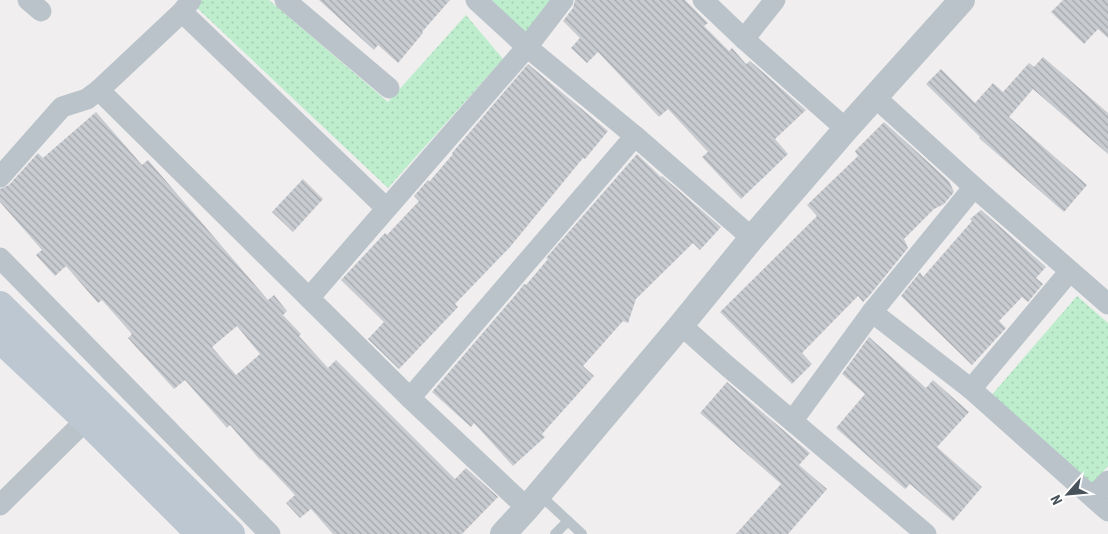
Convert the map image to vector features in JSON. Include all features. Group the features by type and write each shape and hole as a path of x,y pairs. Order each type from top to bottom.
{"main road":[{"path":"0,305 231,534"},
{"path":"0,339 86,420 200,534"}],"street":[{"path":"285,0 389,88"},
{"path":"476,0 527,47 635,136 752,238"},
{"path":"309,298 527,47 563,0"},
{"path":"703,0 846,129"},
{"path":"744,39 775,0"},
{"path":"502,534 681,325 752,238 846,129 962,0"},
{"path":"0,177 62,108 87,99 99,90 187,6 386,208"},
{"path":"99,90 410,398 532,500"},
{"path":"875,97 974,187 1108,304"},
{"path":"410,398 635,136"},
{"path":"793,420 872,312 974,187"},
{"path":"0,258 270,534"},
{"path":"971,389 1070,271"},
{"path":"872,312 971,389 1100,504 1108,481"},
{"path":"681,325 926,534"},
{"path":"0,505 86,420"},
{"path":"204,507 224,487"}],"lane":[{"path":"532,500 568,521 582,534"},
{"path":"555,534 568,521"}],"green space":[{"path":"199,0 269,0 388,102 466,15 503,59 388,188 195,6"},
{"path":"478,0 553,0 517,44"},
{"path":"1077,296 1108,323 1108,466 1084,493 983,405"}],"building":[{"path":"319,0 450,0 398,63 378,45 374,50"},
{"path":"575,0 685,0 708,23 704,26 729,51 732,48 746,64 750,61 806,110 775,139 788,154 741,199 702,157 708,152 668,109 659,117 598,52 587,63 571,48 580,38 563,21 573,8"},
{"path":"1063,0 1108,0 1108,38 1098,29 1084,44 1051,12"},
{"path":"1043,57 1108,113 1108,154 1033,89 1009,117 1087,185 1064,212 979,138 926,84 941,69 975,103 993,83 1003,92 1029,63 1034,67"},
{"path":"528,64 608,131 585,159 583,158 510,247 455,304 458,307 399,369 368,339 384,322 341,280 385,233 387,235 419,201 414,196 428,180 429,182"},
{"path":"96,112 142,165 148,160 268,300 274,295 287,311 283,315 328,368 336,360 455,479 466,468 498,497 462,534 333,534 311,509 300,518 286,503 295,495 260,460 230,425 227,428 185,380 174,389 128,338 132,334 102,300 98,303 66,266 55,276 36,255 42,250 0,202 0,189 9,185 38,153 43,158","holes":["237,326 260,354 236,375 212,347"]},
{"path":"884,122 949,181 954,192 944,204 934,209 904,239 908,248 869,296 863,302 858,296 802,353 812,364 792,384 720,312 817,216 807,205 858,156 855,151"},
{"path":"637,154 661,177 721,227 700,250 693,243 636,299 628,323 623,321 583,366 594,376 542,434 545,437 513,466 474,423 471,427 432,392"},
{"path":"303,179 323,199 293,232 272,212"},
{"path":"981,210 1046,267 1036,278 1043,284 1028,302 1022,297 999,321 1006,328 972,365 901,296 920,272 923,277 972,221 970,219"},
{"path":"869,337 926,388 933,380 969,412 937,447 982,487 953,521 910,484 905,489 836,428 865,394 842,374"},
{"path":"727,382 810,453 799,465 827,489 788,534 736,534 781,484 700,413"}]}
